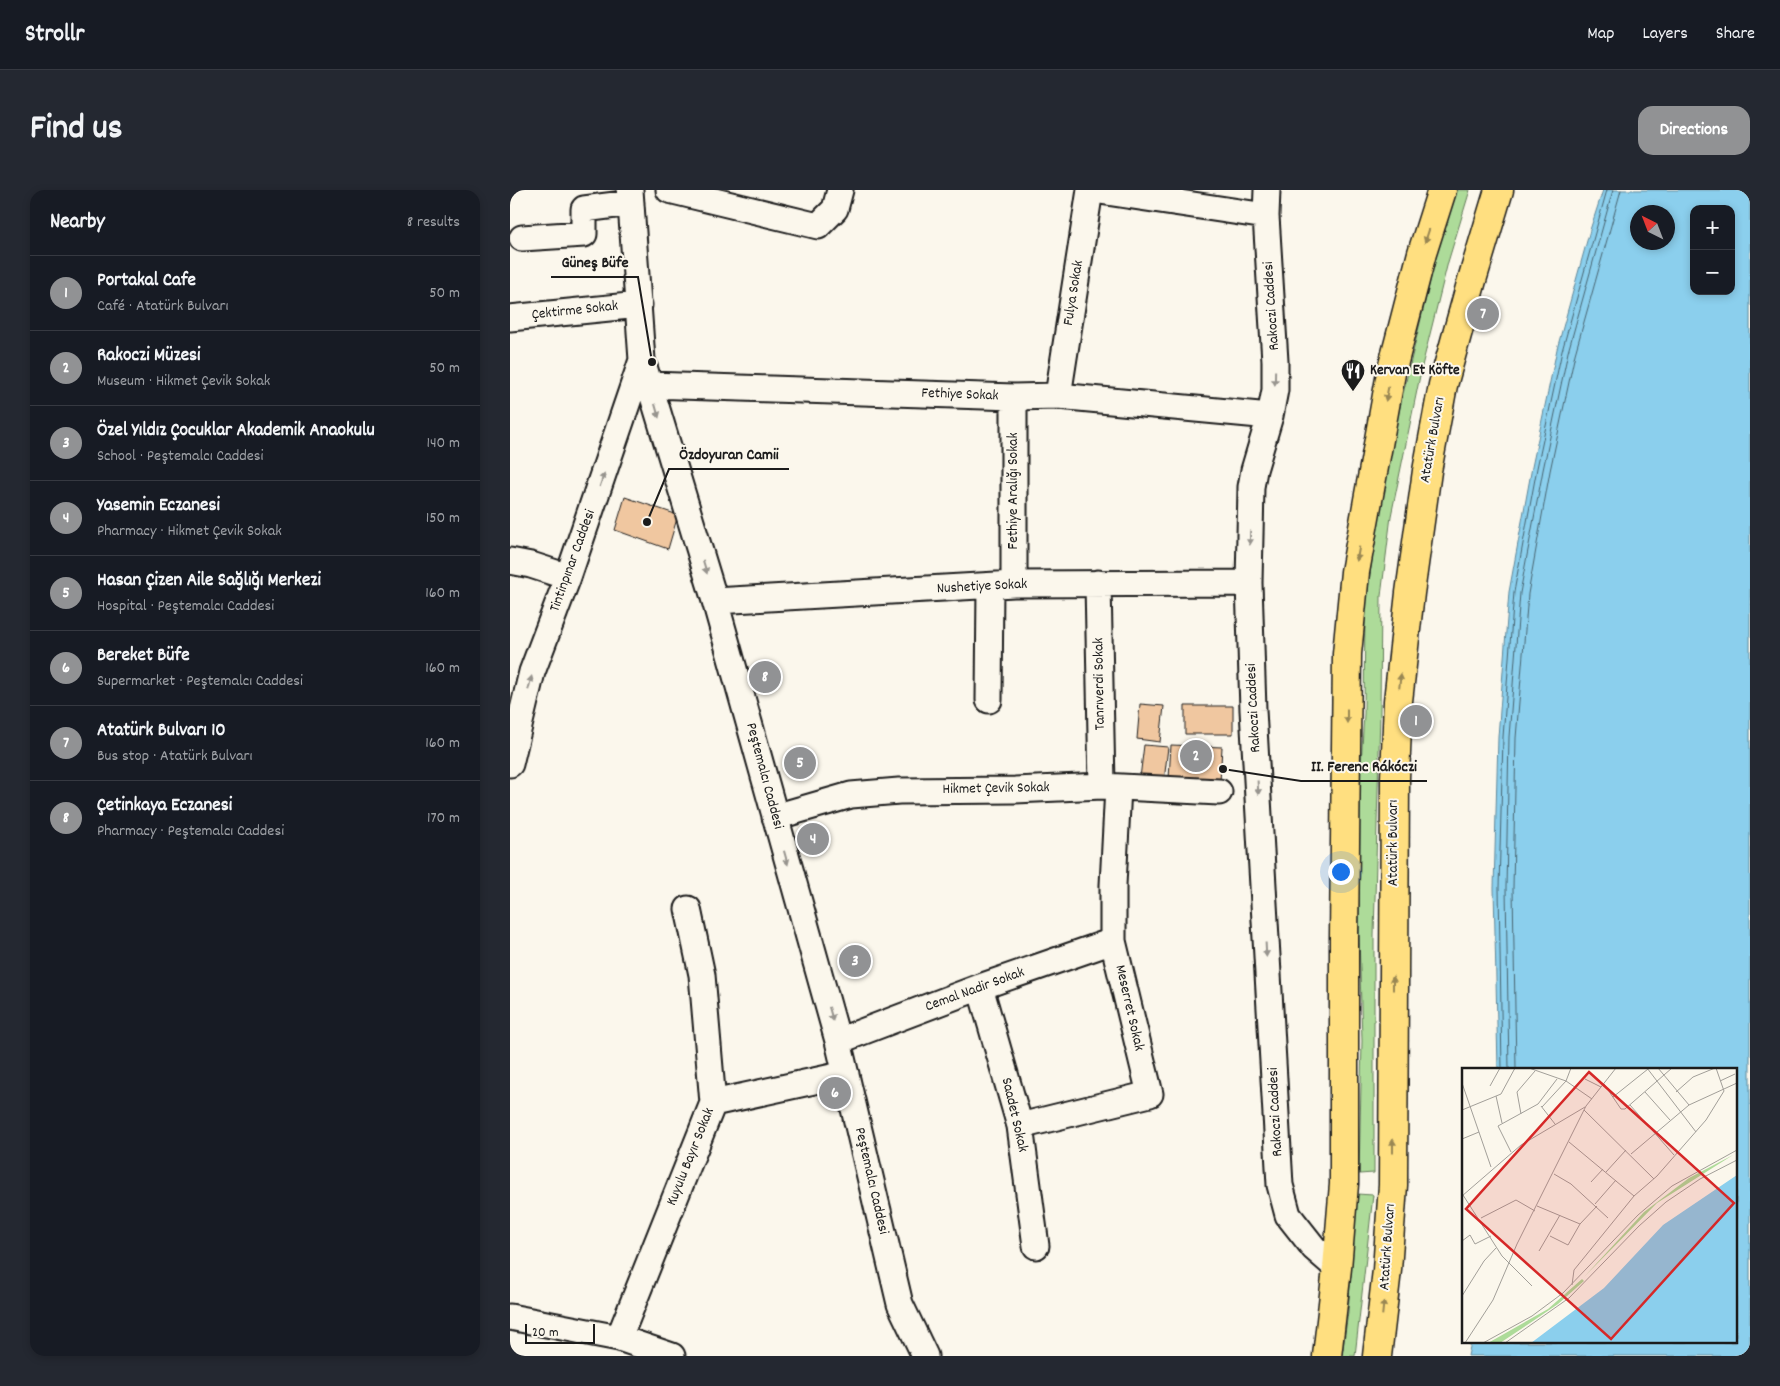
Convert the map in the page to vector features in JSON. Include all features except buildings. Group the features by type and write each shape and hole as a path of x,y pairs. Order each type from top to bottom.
{"main road":[{"path":"1327,1356 1344,1184 1344,937 1348,644 1355,572 1391,372 1422,253 1442,190"},
{"name":"Atatürk Bulvarı","path":"1377,1356 1387,1270 1393,1185 1395,778 1398,701 1410,593 1427,471 1443,385 1499,190"}],"street":[{"path":"669,190 731,197 818,226 835,209 840,190"},
{"path":"1092,190 1266,216"},
{"name":"Fulya Sokak","path":"1058,396 1092,190"},
{"name":"Rakoczi Caddesi","path":"1267,190 1266,216 1275,390 1270,416 1254,470 1249,583 1253,710 1280,1185 1288,1215 1314,1248 1337,1268"},
{"path":"522,238 584,234 584,209 630,196"},
{"name":"Peştemalcı Caddesi","path":"630,196 642,360 715,601 838,1041 900,1304 925,1356"},
{"name":"Çektirme Sokak","path":"510,318 639,304"},
{"name":"Tintinpınar Caddesi","path":"510,764 532,672 568,577 642,360"},
{"name":"Fethiye Sokak","path":"650,385 1014,397 1058,396 1270,416"},
{"name":"Fethiye Aralığı Sokak","path":"1014,397 1014,584"},
{"path":"510,560 568,577"},
{"name":"Tanrıverdi Sokak","path":"1098,583 1110,786"},
{"name":"Nushetiye Sokak","path":"715,601 1014,584 1249,583"},
{"path":"989,700 990,586"},
{"name":"Hikmet Çevik Sokak","path":"775,817 851,795 899,791 1015,790 1110,786 1219,792"},
{"name":"Meserret Sokak","path":"1020,1126 1150,1094 1113,941 1110,786"},
{"path":"688,909 702,975 713,1103"},
{"name":"Cemal Nadir Sokak","path":"838,1041 980,987 1113,941"},
{"name":"Saadet Sokak","path":"980,987 1020,1126 1036,1246"},
{"name":"Kuyulu Bayır Sokak","path":"619,1338 713,1103 846,1074"},
{"path":"510,1317 619,1338 672,1356"}],"green space":[{"path":"1457,190 1470,190 1448,262 1422,366 1391,516 1381,596 1374,935 1374,1173 1359,1174 1362,1041 1359,934 1360,783 1364,714 1365,612 1378,513 1392,440 1435,260"},
{"path":"1357,1194 1373,1195 1355,1356 1342,1356 1348,1312"}],"water":[{"path":"1603,190 1750,190 1750,1356 1468,1356 1471,1344 1738,1344 1738,1068 1498,1068 1494,888 1498,737 1509,592 1532,467 1557,349"}],"place":[{"name":"Atatürk Bulvarı 10","path":"1483,314"},
{"name":"Güneş Büfe","path":"652,362"},
{"name":"Kervan Et Köfte","path":"1353,392"},
{"name":"Özdoyuran Camii","path":"647,522"},
{"name":"Çetinkaya Eczanesi","path":"765,677"},
{"name":"Portakal Cafe","path":"1416,721"},
{"name":"Rakoczi Müzesi","path":"1196,756"},
{"name":"Hasan Çizen Aile Sağlığı Merkezi","path":"800,763"},
{"name":"II. Ferenc Rákóczi","path":"1223,769"},
{"name":"Yasemin Eczanesi","path":"813,839"},
{"name":"Özel Yıldız Çocuklar Akademik Anaokulu","path":"855,961"},
{"name":"Bereket Büfe","path":"835,1093"}]}
